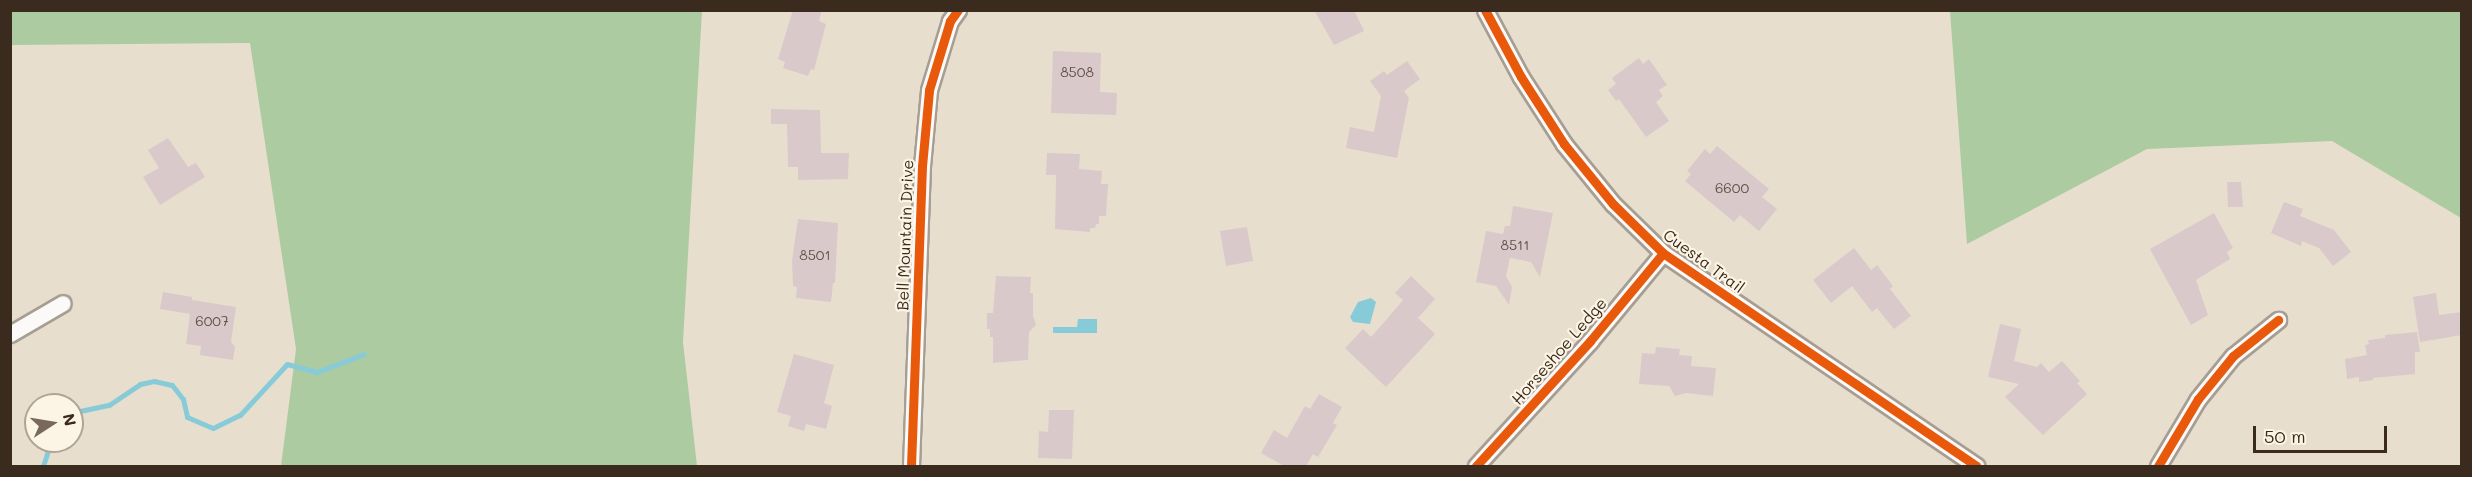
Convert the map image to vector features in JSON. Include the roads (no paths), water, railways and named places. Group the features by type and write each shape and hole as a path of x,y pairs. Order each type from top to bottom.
{"street":[{"name":"Bell Mountain Drive","path":"911,466 922,166 929,90 950,21 958,10"},
{"name":"Cuesta Trail","path":"1485,10 1521,77 1564,144 1613,204 1663,253 1976,466"},
{"name":"Horseshoe Ledge","path":"1476,466 1590,341 1663,253"},
{"path":"10,334 63,303"},
{"path":"2158,466 2205,390 2233,356 2278,320"}],"water":[{"path":"1371,298 1376,302 1370,324 1353,322 1350,317 1358,302"},
{"path":"1078,319 1097,319 1097,333 1053,333 1053,327 1077,327"}],"waterway":[{"path":"84,410 109,405 140,384 154,381 172,385 183,399 187,417 213,428 240,415 287,364 317,372 364,354"},
{"path":"43,466 47,453"}]}
